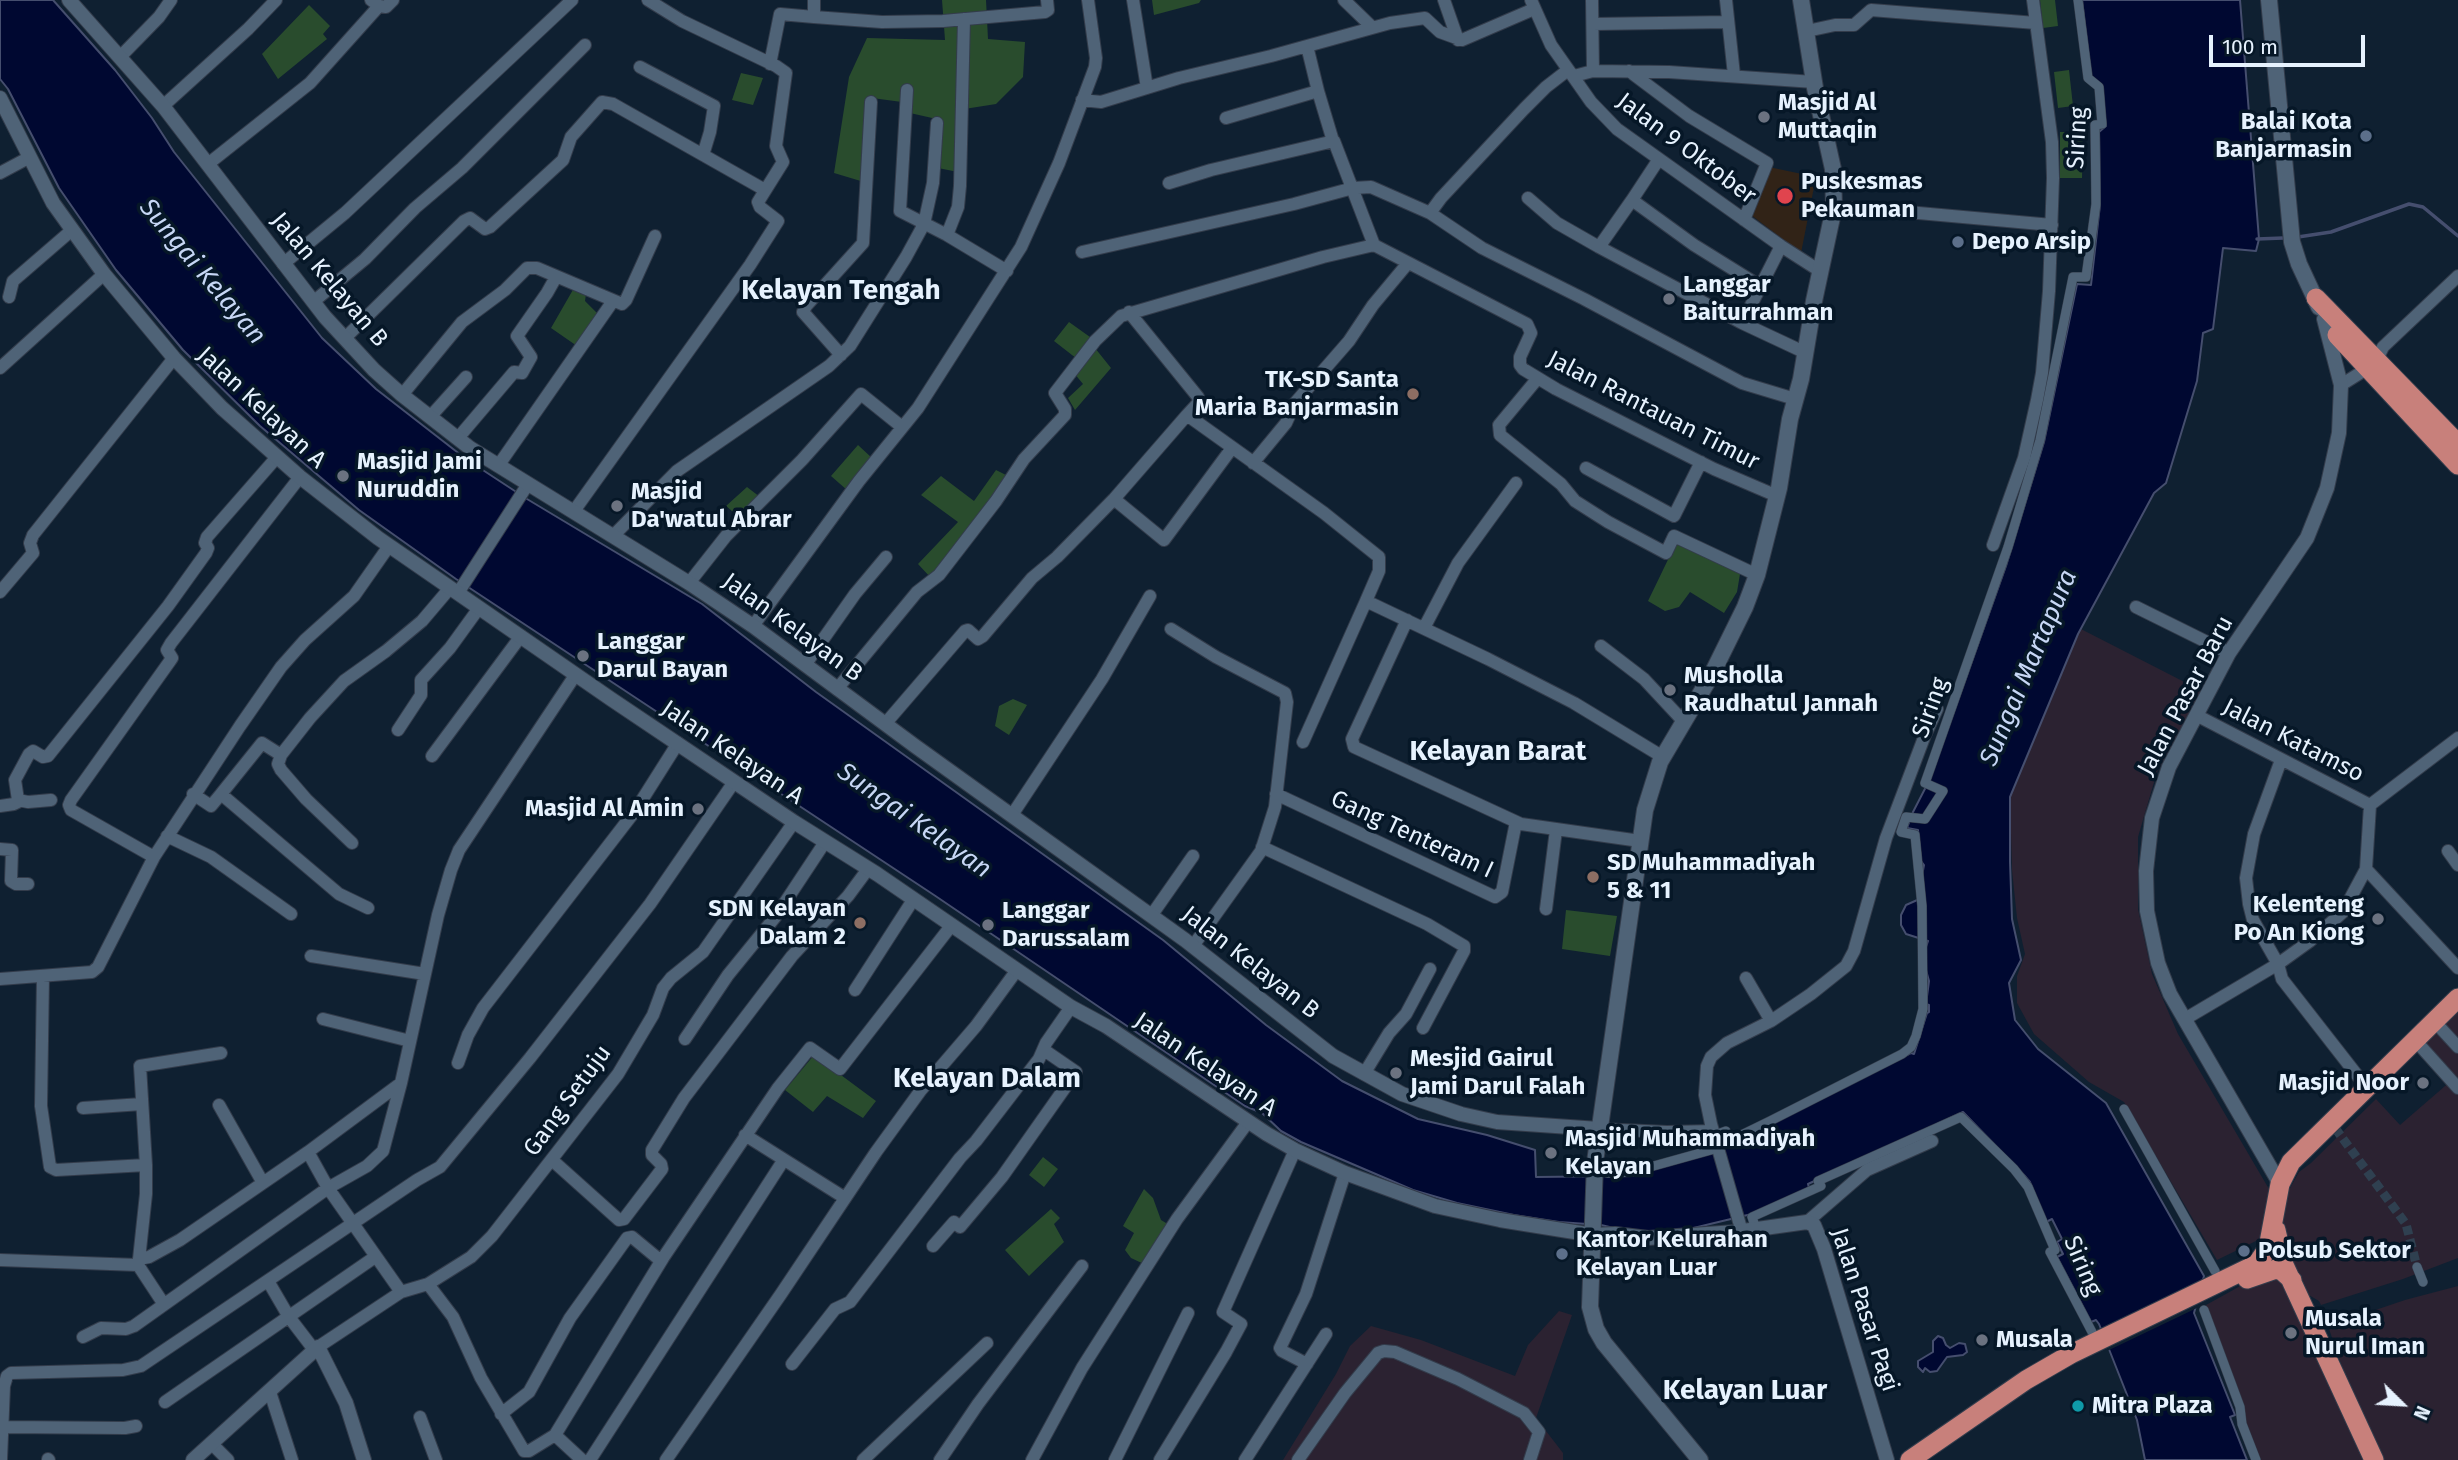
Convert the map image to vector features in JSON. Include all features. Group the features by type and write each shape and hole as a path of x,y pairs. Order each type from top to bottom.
{"highway":[{"path":"2316,298 2458,444"},
{"path":"2324,319 2371,356 2458,465"},
{"path":"2258,1268 2268,1248 2280,1184 2295,1157 2333,1125 2458,998"},
{"path":"2275,1213 2279,1248 2374,1460"},
{"path":"1910,1460 2073,1358 2258,1268 2282,1271 2292,1280"},
{"path":"1929,1460 2028,1384"}],"main road":[{"path":"1700,1460 1604,1343 1596,1329 1590,1307 1595,1166 1640,841 1652,783 1663,757 1726,646 1758,575 1777,496 1834,208 1833,169 1814,82 1801,0"},
{"path":"2269,0 2292,242 2324,319"}],"street":[{"name":"Jalan Kelayan B","path":"69,0 163,106 313,302 402,395 458,438 525,487 574,511 753,626 1193,946 1333,1056 1411,1097 1461,1114 1497,1122 1599,1129"},
{"path":"120,57 159,17 171,0"},
{"path":"163,106 207,68 276,0"},
{"path":"208,164 310,83 375,3 386,7 393,0"},
{"path":"283,264 345,212 572,0"},
{"path":"574,511 777,226 778,220 758,204 783,162 776,146 787,77 784,70 682,21 648,0"},
{"path":"814,0 814,17"},
{"path":"769,64 780,14 882,22 943,21 1045,12 1048,10 1047,0"},
{"path":"753,626 835,513 918,408 1007,271 1031,229 1096,58 1088,0"},
{"path":"1133,0 1147,88"},
{"path":"1344,0 1372,27"},
{"path":"1444,0 1458,40"},
{"path":"1592,0 1593,71"},
{"path":"1726,0 1734,75"},
{"path":"1993,545 2024,458 2040,387 2049,291 2053,178 2051,131 2033,0"},
{"name":"Siring","path":"1894,832 1906,817 1925,819 1943,791 1925,783 2008,547 2040,440 2073,277 2086,277 2096,204 2095,125 2102,124 2099,87 2088,78 2078,0"},
{"path":"1082,100 1101,102 1179,78 1372,27 1425,18 1440,32 1458,40 1466,39 1533,4"},
{"name":"Jalan 9 Oktober","path":"1533,4 1551,45 1591,102 1611,123 1634,143 1820,271"},
{"path":"1807,31 1835,25 1854,25 1871,9 2036,23"},
{"path":"947,235 958,207 960,186 964,19"},
{"path":"1593,24 1728,22"},
{"path":"313,302 462,168 585,44"},
{"path":"837,689 917,592 939,575 996,501 1024,459 1065,415 1065,409 1055,393 1108,326 1129,312 1374,245 1333,141 1307,46"},
{"path":"640,68 714,106 703,155"},
{"path":"1430,213 1546,87 1571,73 1629,71 1734,75 1814,82"},
{"path":"1629,71 1689,117 1767,163 1744,220"},
{"path":"907,90 904,183 900,209 905,215 947,235 1007,271"},
{"path":"1226,118 1318,91"},
{"name":"Jalan Kelayan A","path":"0,97 52,203 104,274 174,358 222,408 277,457 389,546 794,822 1248,1122 1296,1150 1345,1173 1435,1206 1476,1216 1593,1235"},
{"path":"345,338 464,220 474,219 487,229 563,160 574,132 598,106 606,102 765,190"},
{"path":"841,355 805,316 804,308 863,243 871,102"},
{"path":"613,536 677,471 841,355 867,321 924,225 933,184 937,123"},
{"path":"1169,183 1211,170 1333,141"},
{"path":"0,173 30,157"},
{"path":"1599,247 1660,159"},
{"path":"1082,252 1353,188 1371,187 1430,213 1493,254 1742,383 1795,399"},
{"path":"1528,198 1557,223 1599,247 1742,323 1806,353"},
{"path":"1632,200 1694,245 1760,286"},
{"path":"1834,208 1874,209 2052,225"},
{"path":"9,297 13,281 72,230"},
{"path":"402,395 462,322 505,290 527,268 532,266 619,304 626,300 655,236"},
{"name":"Jalan Rantauan Timur","path":"1374,245 1527,324 1531,333 1519,361 1523,369 1701,462 1777,496"},
{"path":"1742,323 1781,246"},
{"path":"1253,463 1286,423 1295,403 1349,341 1373,305 1408,263"},
{"path":"0,368 104,274"},
{"path":"458,438 514,372 522,373 531,357 517,335 556,276"},
{"path":"2341,385 2458,276"},
{"path":"498,466 612,301"},
{"path":"885,724 965,631 968,630 980,639 1032,578 1057,557 1114,499 1199,402 1198,397 1129,312"},
{"name":"Jalan Pasar Baru","path":"2280,1184 2170,994 2158,963 2147,911 2146,871 2152,818 2169,767 2230,653 2307,538 2319,513 2339,433 2341,385 2324,319"},
{"path":"2336,365 2371,356"},
{"path":"0,592 33,553 30,543 33,536 174,358"},
{"path":"430,417 466,376"},
{"path":"1538,378 1499,425 1500,435 1561,484 1575,501 1608,522 1666,553 1674,536 1758,575"},
{"path":"689,583 726,536 802,460 861,394 902,427"},
{"path":"1187,415 1324,513 1379,557 1379,572 1303,742"},
{"path":"1114,499 1164,540 1232,448"},
{"path":"20,801 15,780 29,754 33,751 43,757 48,755 168,606 206,553 207,537 277,457"},
{"path":"1586,468 1674,516 1701,462"},
{"path":"154,857 97,822 71,810 69,805 172,658 167,650 171,643 300,477"},
{"path":"1424,628 1458,563 1516,483"},
{"path":"352,843 306,799 281,770 278,764 281,755 334,691 422,621 456,590 525,487"},
{"path":"0,979 92,972 98,967 154,857 281,667 305,639 354,596 389,546"},
{"path":"805,665 855,594 886,557"},
{"path":"1012,815 1102,679 1150,596"},
{"path":"1366,601 1574,703 1663,757"},
{"path":"2136,607 2230,653"},
{"path":"398,730 421,695 421,680 450,648 479,608"},
{"path":"1407,620 1352,739 1353,747 1516,822 1640,841"},
{"path":"1171,629 1287,696 1276,794 1262,847 1193,946"},
{"path":"432,756 521,636"},
{"path":"1601,646 1644,679 1684,722"},
{"path":"83,1338 101,1328 130,1328 328,1188 367,1166 383,1151 444,892 459,850 576,674"},
{"path":"1746,1229 1714,1137 1705,1095 1707,1066 1711,1057 1727,1044 1771,1021 1846,966 1854,951 1924,735 1937,709"},
{"name":"Jalan Katamso","path":"2196,715 2370,805"},
{"path":"2185,1019 2278,964 2343,912 2366,869 2370,805 2458,738"},
{"path":"194,794 211,806 262,743 281,755"},
{"path":"458,1063 468,1035 484,1007 635,811 678,743"},
{"path":"2281,760 2254,834 2246,878 2253,920 2278,964 2282,979 2367,1088"},
{"path":"1,1460 4,1386 11,1373 123,1370 141,1366 417,1180 435,1171 454,1153 650,904 734,782"},
{"path":"221,794 339,894 368,908"},
{"name":"Gang Tenteram I","path":"1276,794 1495,897 1502,892 1516,822"},
{"path":"0,806 20,801 51,800"},
{"name":"Gang Setuju","path":"316,1349 401,1292 428,1284 471,1257 492,1236 618,1074 653,1015 663,988 703,952 794,822"},
{"path":"1546,909 1556,830"},
{"path":"1595,1166 1607,1172 1632,1172 1711,1150 1710,1139 1726,1131 1729,1141 1902,1055 1911,1047 1923,1009 1921,897 1915,835 1894,832"},
{"path":"167,836 211,857 291,914"},
{"path":"685,1039 728,975 776,916 825,842"},
{"path":"1262,847 1427,924 1464,946 1464,951 1423,1028"},
{"path":"0,849 12,850 11,881 28,884"},
{"path":"2448,851 2458,865"},
{"path":"1151,916 1193,856"},
{"path":"552,1160 619,1220 624,1219 663,1168 652,1153 684,1098 792,956 848,896 868,869"},
{"path":"2366,869 2458,968"},
{"path":"855,990 913,900"},
{"path":"428,1284 463,1336 500,1414 526,1452 555,1435 662,1261 778,1088 810,1048 840,1069 951,926"},
{"path":"312,956 425,975"},
{"path":"1364,1074 1389,1033 1406,1014 1430,969"},
{"path":"666,1460 876,1152 921,1090 976,1026 1017,970"},
{"path":"43,976 41,1106 50,1167 56,1170 146,1165"},
{"path":"1746,978 1771,1021"},
{"path":"792,1364 835,1309 850,1302 960,1158 976,1141 1044,1050 1046,1043 1072,1007"},
{"path":"323,1019 410,1041"},
{"path":"2435,1022 2458,1047"},
{"path":"2415,1040 2458,1088"},
{"path":"933,1246 954,1222 960,1227 1002,1177 1076,1072 1044,1050"},
{"path":"163,1303 139,1262 146,1194 140,1068 142,1064 221,1053"},
{"path":"0,1260 139,1262 180,1240 308,1152 401,1083"},
{"path":"83,1108 142,1104"},
{"path":"219,1105 263,1182"},
{"path":"2124,1109 2215,1272"},
{"name":"Siring","path":"1746,1229 1752,1217 1821,1186 1818,1181 1961,1117 2014,1169 2028,1187 2055,1250 2050,1252 2092,1332"},
{"path":"1031,1460 1082,1368 1177,1219 1248,1122"},
{"path":"1599,1129 1714,1137"},
{"path":"745,1135 845,1198"},
{"path":"1807,1222 1867,1170 1932,1141"},
{"path":"1160,1460 1241,1324 1223,1312 1296,1150"},
{"path":"308,1152 328,1188 401,1292"},
{"path":"590,1460 783,1160"},
{"path":"1307,1364 1280,1348 1306,1294 1345,1173"},
{"name":"Jalan Pasar Pagi","path":"1593,1235 1676,1237 1807,1222 1814,1225 1824,1249 1887,1460"},
{"path":"500,1414 529,1392 570,1318 627,1238 632,1237 662,1261"},
{"path":"165,1402 375,1257"},
{"path":"940,1460 978,1404 1082,1266"},
{"path":"2417,1267 2423,1282"},
{"path":"268,1281 289,1317 316,1349 346,1403 364,1460"},
{"path":"2204,1310 2240,1407 2242,1423 2256,1460"},
{"path":"1115,1460 1188,1313"},
{"path":"1245,1460 1326,1334"},
{"path":"863,1460 987,1343"},
{"path":"193,1460 316,1349"},
{"path":"1298,1460 1345,1393 1378,1353 1384,1350 1395,1352 1458,1379 1524,1413 1539,1432 1530,1460"},
{"path":"270,1392 292,1460"},
{"path":"420,1417 436,1460"},
{"path":"3,1427 136,1426"},
{"path":"555,1435 582,1460"},
{"path":"211,1443 228,1460"}],"shaded area":[{"name":"Puskesmas Pekauman","path":"1769,167 1816,177 1801,253 1751,215"},
{"path":"2079,628 2202,691 2157,772 2138,837 2138,909 2152,974 2178,1034 2269,1189 2260,1239 2217,1260 2124,1102 2089,1082 2034,1034 2017,1003 2017,976 2025,954 2017,918 2012,870 2010,797"},
{"path":"2458,1012 2458,1258 2321,1305 2302,1291 2282,1230 2285,1197 2299,1172 2376,1099 2400,1125 2452,1080 2422,1047"},
{"path":"2262,1274 2286,1279 2368,1460 2259,1460 2206,1305"},
{"path":"2458,1286 2458,1460 2383,1460 2355,1405 2328,1326 2405,1300"},
{"path":"1559,1311 1572,1315 1536,1418 1563,1453 1563,1460 1283,1460 1336,1374 1350,1346 1371,1326 1421,1340 1515,1376 1528,1345"}],"green space":[{"path":"942,0 986,0 988,39 1025,42 1023,77 996,104 958,110 958,172 938,168 941,120 910,113 902,102 872,98 864,182 834,173 849,77 867,38 945,40"},
{"path":"1152,0 1201,0 1199,3 1154,15"},
{"path":"2040,0 2055,0 2058,26 2043,28"},
{"path":"309,5 330,26 323,34 327,39 278,79 262,54"},
{"path":"2069,70 2073,106 2058,108 2054,72"},
{"path":"741,73 763,78 753,105 732,100"},
{"path":"2060,132 2083,132 2082,178 2060,178"},
{"path":"574,288 586,294 585,301 598,314 577,346 551,328"},
{"path":"1069,322 1090,337 1111,368 1075,410 1068,398 1083,384 1074,373 1081,362 1054,341"},
{"path":"858,445 872,458 847,490 831,476"},
{"path":"996,470 1006,475 998,491 931,578 918,564 958,522 921,495 941,476 974,501"},
{"path":"747,487 760,497 738,516 726,506"},
{"path":"1677,541 1741,568 1737,592 1724,613 1690,592 1679,607 1665,611 1648,601"},
{"path":"1013,699 1027,705 1009,735 995,726 999,706"},
{"path":"1566,910 1617,916 1610,956 1562,949"},
{"path":"814,1055 876,1101 863,1118 827,1096 813,1112 785,1090"},
{"path":"1043,1157 1058,1169 1044,1187 1029,1175"},
{"path":"1144,1189 1153,1198 1161,1220 1171,1226 1146,1265 1131,1258 1125,1250 1134,1233 1123,1226"},
{"path":"1051,1209 1060,1218 1054,1224 1064,1242 1029,1276 1005,1250"}],"water":[{"path":"0,0 53,0 115,70 174,152 322,338 376,389 466,459 527,499 702,604 816,692 1163,940 1266,1025 1342,1081 1418,1119 1487,1135 1535,1150 1536,1177 1624,1176 1712,1152 1911,1053 1914,1054 1929,1012 1929,1005 1926,1004 1929,981 1925,950 1928,941 1906,934 1901,925 1901,915 1906,905 1924,897 1924,865 1921,861 1918,830 1907,828 1930,779 2006,566 2044,442 2077,284 2091,285 2100,205 2099,132 2106,126 2101,85 2091,77 2082,0 2240,0 2259,239 2256,251 2223,248 2213,329 2203,333 2197,381 2166,483 2154,493 2078,634 2010,797 2012,919 2021,960 2009,983 2015,1020 2038,1049 2106,1103 2204,1276 2194,1313 2235,1415 2230,1417 2247,1460 2145,1460 2137,1420 2099,1324 2096,1320 2091,1322 2057,1257 2063,1254 2057,1242 2062,1239 2052,1219 2046,1222 2030,1182 1963,1112 1808,1184 1809,1188 1760,1212 1681,1231 1627,1231 1601,1225 1514,1215 1457,1203 1413,1190 1281,1131 1262,1113 1245,1106 934,895 456,579 359,510 260,426 183,350 116,270 59,188 8,89 0,79"},
{"path":"1938,1336 1943,1338 1950,1348 1959,1343 1965,1344 1967,1352 1947,1357 1937,1371 1930,1372 1925,1368 1923,1372 1918,1367 1918,1361 1933,1352 1933,1341"}],"pier":[{"path":"2206,1281 2199,1307 2105,1352 2098,1332"}],"waterway":[{"path":"2298,237 2331,232 2409,204 2423,207 2458,236"},
{"path":"2257,239 2283,238"}],"tunnel":[{"path":"2335,1128 2406,1224 2417,1267"}],"place":[{"name":"Masjid Al Muttaqin","path":"1764,117"},
{"name":"Balai Kota Banjarmasin","path":"2366,136"},
{"name":"Puskesmas Pekauman","path":"1785,196"},
{"name":"Depo Arsip","path":"1958,242"},
{"name":"Langgar Baiturrahman","path":"1669,299"},
{"name":"TK-SD Santa Maria Banjarmasin","path":"1413,394"},
{"name":"Masjid Jami Nuruddin","path":"343,476"},
{"name":"Masjid Da'watul Abrar","path":"617,506"},
{"name":"Langgar Darul Bayan","path":"583,656"},
{"name":"Musholla Raudhatul Jannah","path":"1670,690"},
{"name":"Masjid Al Amin","path":"698,809"},
{"name":"SD Muhammadiyah 5 & 11","path":"1593,877"},
{"name":"Kelenteng Po An Kiong","path":"2378,919"},
{"name":"SDN Kelayan Dalam 2","path":"860,923"},
{"name":"Langgar Darussalam","path":"988,925"},
{"name":"Mesjid Gairul Jami Darul Falah","path":"1396,1073"},
{"name":"Masjid Noor","path":"2423,1083"},
{"name":"Masjid Muhammadiyah Kelayan","path":"1551,1153"},
{"name":"Polsub Sektor","path":"2244,1251"},
{"name":"Kantor Kelurahan Kelayan Luar","path":"1562,1254"},
{"name":"Musala Nurul Iman","path":"2291,1333"},
{"name":"Musala","path":"1982,1340"},
{"name":"Mitra Plaza","path":"2078,1406"}],"district":[{"name":"Kelayan Tengah","path":"841,291"},
{"name":"Kelayan Barat","path":"1498,752"},
{"name":"Kelayan Dalam","path":"987,1079"},
{"name":"Kelayan Luar","path":"1745,1391"}],"water label":[{"name":"Sungai Kelayan","path":"202,272"},
{"name":"Sungai Martapura","path":"2029,668"},
{"name":"Sungai Kelayan","path":"914,821"}]}
